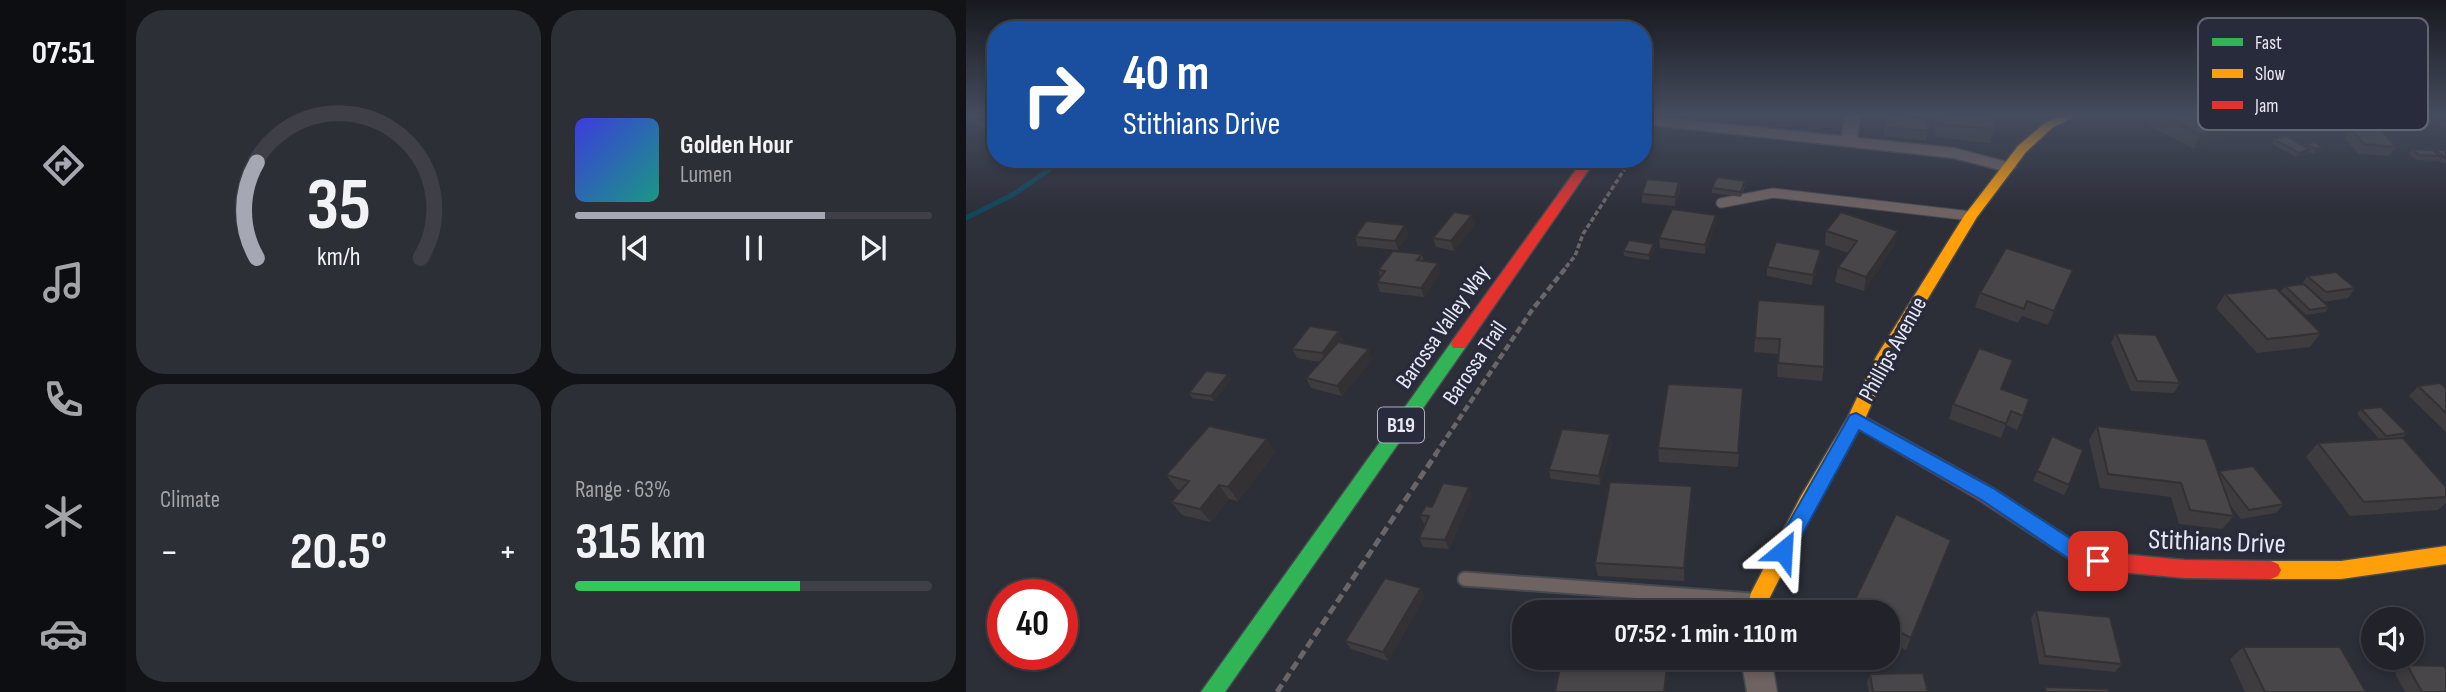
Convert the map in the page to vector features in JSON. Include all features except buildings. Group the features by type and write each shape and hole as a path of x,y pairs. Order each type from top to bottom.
{"street":[{"path":"1913,148 1954,153 2008,167"},
{"name":"Phillips Avenue","path":"1760,600 1808,502 1856,419 1884,357 1971,216 2023,148"},
{"name":"Barossa Valley Way","path":"1212,692 1584,168"},
{"name":"Stithians Drive","path":"1856,419 1986,494 2075,552 2098,561 2185,569 2341,570 2446,555"},
{"path":"1758,670 1762,692"}],"lane":[{"path":"1721,203 1773,193 1971,216"},
{"path":"1465,579 1692,600"}],"path":[{"name":"Barossa Trail","path":"1278,692 1532,310 1575,256 1583,234 1625,168"}],"waterway":[{"path":"966,218 1014,194 1052,168"}],"traffic: fast":[{"path":"1212,692 1459,344"}],"traffic: slow":[{"path":"1758,600 1808,502 1856,419 1884,357 1971,216 2023,148"},
{"path":"2271,570 2341,570 2446,555"}],"traffic: jam":[{"path":"1459,344 1584,168"},
{"path":"1856,419 1986,494 2075,552 2098,561 2185,569 2271,570"}],"route":[{"path":"1783,551 1856,419 1986,494 2075,552 2098,561"}]}
